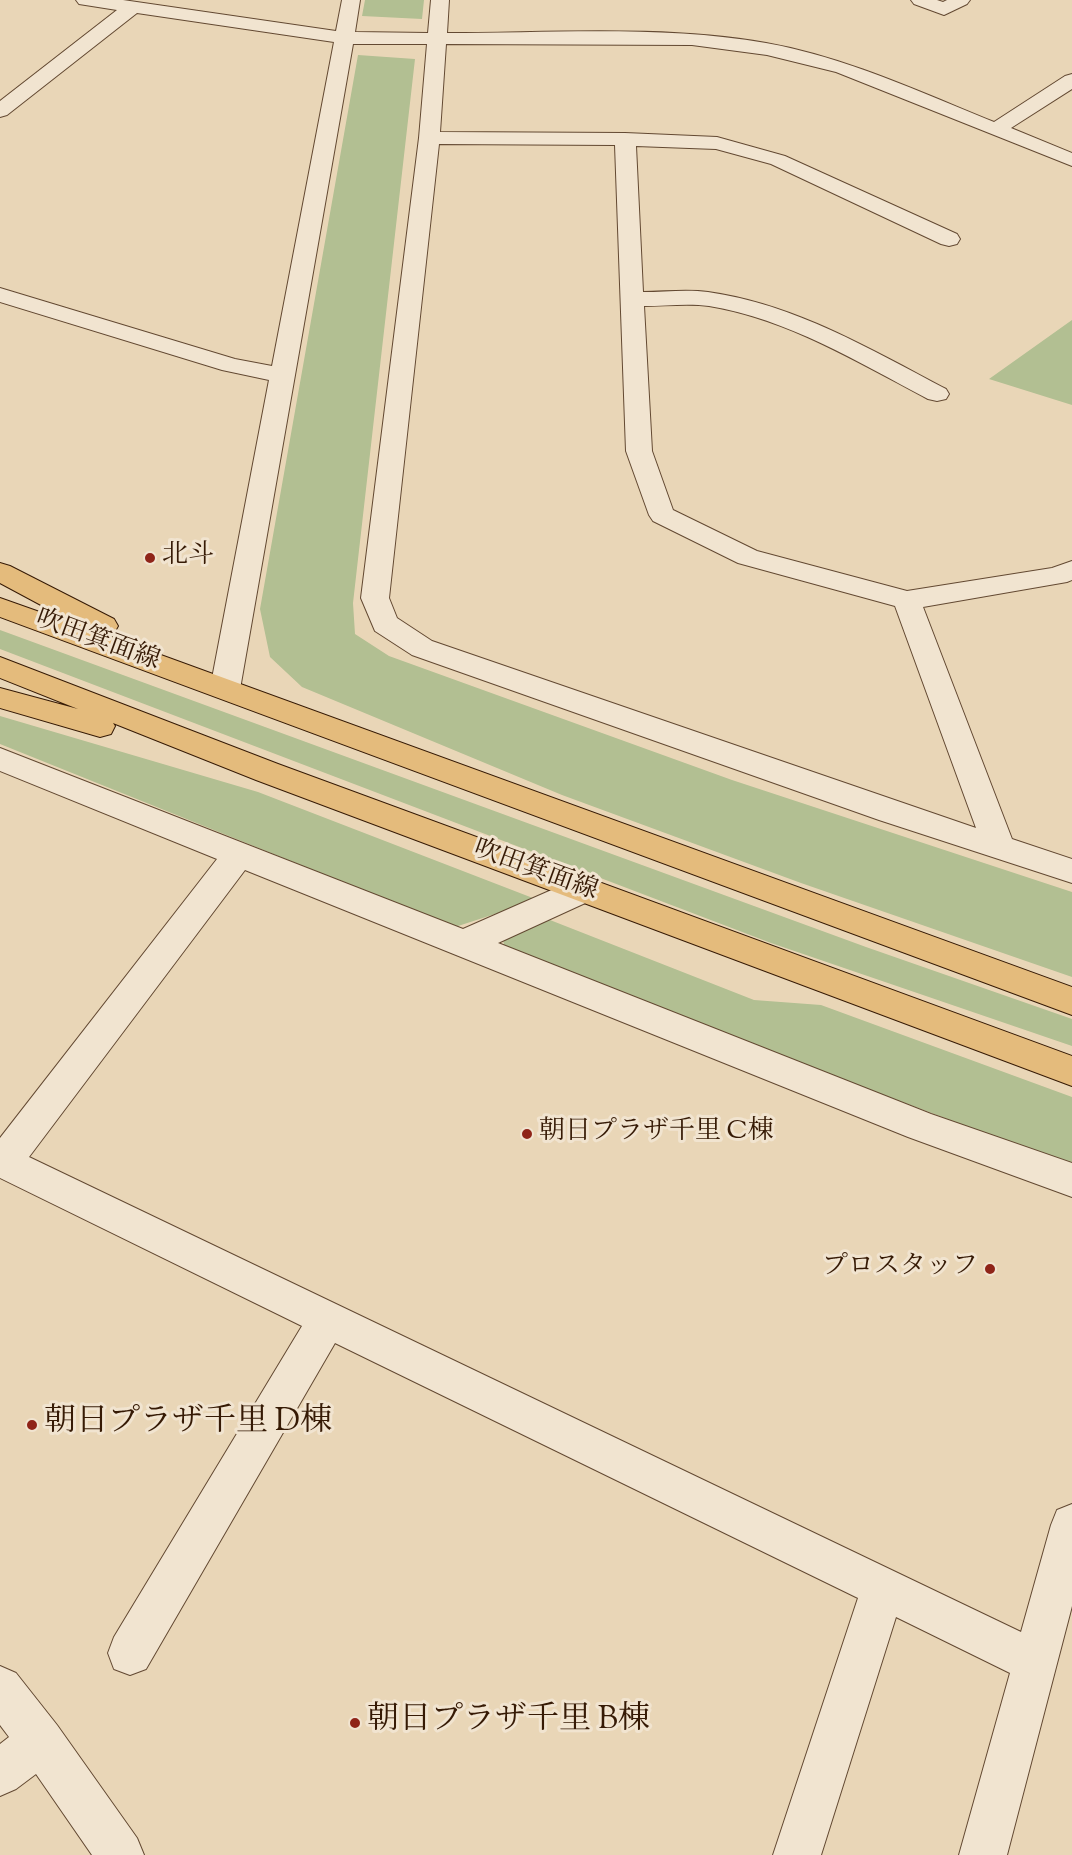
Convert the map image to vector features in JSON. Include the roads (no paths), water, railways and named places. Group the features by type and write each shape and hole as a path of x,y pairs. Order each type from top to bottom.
{"main road":[{"path":"0,572 225,689"},
{"name":"吹田箕面線","path":"0,607 1072,1000"},
{"name":"吹田箕面線","path":"0,667 267,772 1072,1071"},
{"path":"0,698 267,772"}],"street":[{"path":"85,0 345,38 692,39 767,49 843,68 1072,160"},
{"path":"225,689 351,0"},
{"path":"440,0 435,39 429,138 375,598 385,624 422,648 1072,871"},
{"path":"920,0 944,9 961,0"},
{"path":"0,111 133,7"},
{"path":"995,130 1072,80"},
{"path":"429,138 625,139 717,144 778,160 949,239"},
{"path":"625,139 639,452 662,515 748,557 907,600 1057,576 1072,570"},
{"path":"0,295 231,365 283,375"},
{"path":"633,299 707,299 772,314 824,335 938,394"},
{"path":"907,600 999,847"},
{"path":"0,759 921,1126 1072,1180"},
{"path":"238,855 3,1162 1036,1662"},
{"path":"463,944 583,890"},
{"path":"130,1653 327,1320"},
{"path":"983,1855 1072,1525"},
{"path":"797,1855 883,1588"},
{"path":"0,1689 41,1741 120,1855"},
{"path":"0,1773 41,1741"}],"place":[{"name":"北斗","path":"150,558"},
{"name":"朝日プラザ千里 C棟","path":"527,1134"},
{"name":"プロスタッフ","path":"990,1269"},
{"name":"朝日プラザ千里 D棟","path":"32,1425"},
{"name":"朝日プラザ千里 B棟","path":"355,1723"}]}
